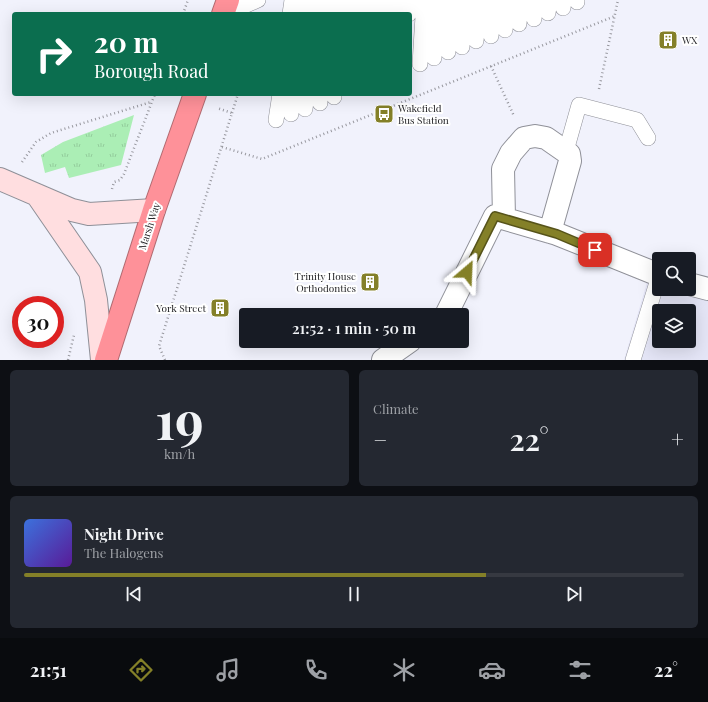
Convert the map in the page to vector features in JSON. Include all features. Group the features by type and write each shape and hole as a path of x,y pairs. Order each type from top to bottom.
{"highway":[{"path":"224,12 228,0"},
{"name":"Marsh Way","path":"106,360 154,210 194,97"}],"street":[{"path":"504,218 503,169 511,153 524,138 535,136 546,138 570,154 570,161 554,233"},
{"path":"4,181 72,210 89,214 154,210"},
{"path":"37,195 90,272 96,300 102,360"},
{"path":"449,308 495,216 554,233 652,273"},
{"path":"696,286 708,289"},
{"path":"383,360 400,348"}],"lane":[{"path":"231,12 258,0"},
{"path":"290,12 292,0"},
{"path":"304,12 306,0"},
{"path":"316,12 318,0"},
{"path":"327,12 328,0"},
{"path":"339,12 340,0"},
{"path":"353,12 354,0"},
{"path":"367,12 368,0"},
{"path":"382,12 383,0"},
{"path":"395,12 396,0"},
{"path":"409,12 410,0"},
{"path":"420,64 424,0"},
{"path":"434,58 438,0"},
{"path":"448,52 451,0"},
{"path":"462,47 465,0"},
{"path":"476,41 480,0"},
{"path":"491,36 495,0"},
{"path":"505,30 509,0"},
{"path":"520,24 522,0"},
{"path":"534,19 536,0"},
{"path":"276,120 280,96"},
{"path":"291,114 293,96"},
{"path":"566,151 580,105 637,120 648,138"},
{"path":"634,360 653,296"}],"path":[{"path":"184,12 188,0"},
{"path":"594,109 618,0"},
{"path":"222,147 262,159 615,16"},
{"path":"491,66 502,91"},
{"path":"105,213 114,182 120,180 124,174 154,96"},
{"path":"165,360 159,346 237,96"},
{"path":"194,97 232,113"},
{"path":"4,181 36,142 51,133 152,102"}],"shaded area":[{"path":"648,279 652,283 652,296 696,295 708,299 708,360 624,360"}],"green space":[{"path":"134,115 121,165 69,178 65,167 45,173 41,155 63,142"}],"place":[{"name":"WX","path":"668,40"},
{"name":"Wakefield Bus Station","path":"384,114"},
{"name":"Trinity House Orthodontics","path":"370,282"},
{"name":"York Street","path":"220,308"}],"route":[{"path":"467,272 495,216 557,234 595,250"}]}
